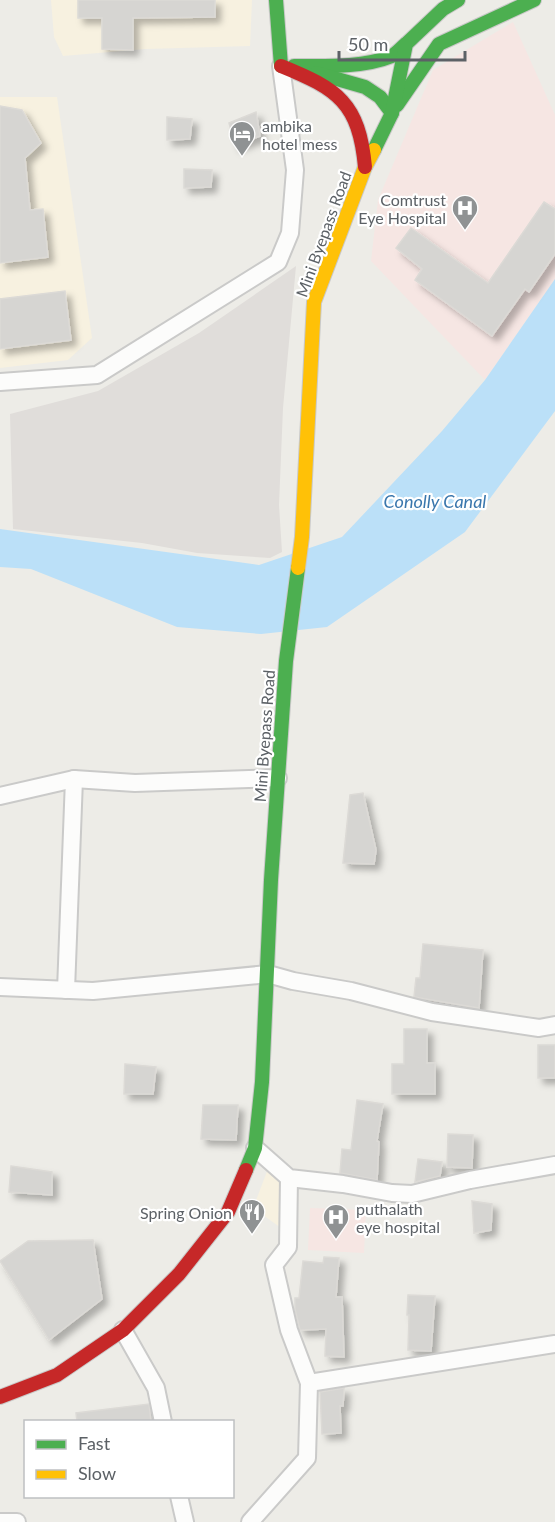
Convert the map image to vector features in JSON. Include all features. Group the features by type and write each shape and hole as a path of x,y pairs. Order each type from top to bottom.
{"main road":[{"path":"276,0 282,66"},
{"path":"282,66 334,66 394,56 443,9 458,0"},
{"path":"282,66 328,75 365,87 380,97 392,113 440,44 534,0"},
{"name":"Mini Byepass Road","path":"0,1397 57,1375 123,1330 178,1274 228,1212 255,1148 262,1082 271,880 286,661 302,537 314,302 365,167 392,113 406,44"},
{"path":"282,66 317,80 348,105 358,123 364,146 365,167"}],"street":[{"path":"0,382 97,375 278,262 290,233 295,170 282,66"},
{"path":"0,796 74,779 135,783 278,778"},
{"path":"66,990 74,779"},
{"path":"0,987 93,992 268,974 293,981 351,991 432,1012 539,1028 555,1025"},
{"path":"255,1148 290,1178 392,1193 412,1194 470,1180 555,1165"},
{"path":"250,1522 307,1458 309,1383 289,1330 274,1265 288,1247 290,1178"},
{"path":"123,1330 156,1388 163,1420"},
{"path":"309,1383 555,1344"},
{"path":"179,1498 185,1522"},
{"path":"0,1522 17,1522"}],"shaded area":[{"path":"51,0 252,0 250,46 145,49 63,56 54,37"},
{"name":"Comtrust Eye Hospital","path":"513,22 555,115 555,279 485,380 371,261 378,200 433,70"},
{"path":"0,97 57,97 92,338 68,360 0,368"},
{"path":"296,266 283,408 279,505 282,552 270,558 197,553 142,543 13,529 10,414 98,391 199,333"},
{"path":"268,1169 279,1179 284,1193 284,1230 253,1208"},
{"name":"puthalath eye hospital","path":"310,1208 366,1210 364,1253 308,1250"}],"water":[{"name":"Conolly Canal","path":"555,279 555,411 465,532 327,627 261,634 177,627 31,569 0,567 0,529 259,565 342,537 442,431 485,380"}],"building":[{"path":"78,0 215,0 215,17 133,18 133,50 102,49 102,18 78,18"},
{"path":"0,106 22,110 41,143 25,158 30,210 43,209 48,257 0,263"},
{"path":"256,112 260,136 235,146 229,123"},
{"path":"167,117 192,119 190,139 167,140"},
{"path":"184,169 212,170 211,187 184,188"},
{"path":"544,202 555,209 555,254 529,292 525,289 492,336 415,280 422,269 396,248 411,228 488,283"},
{"path":"65,291 71,340 0,349 0,299"},
{"path":"363,793 376,850 374,864 343,863 350,795"},
{"path":"423,944 483,950 479,1008 414,997 416,978 420,978"},
{"path":"404,1029 427,1029 427,1063 435,1063 435,1094 392,1094 392,1064 404,1064"},
{"path":"538,1045 555,1045 555,1078 538,1078"},
{"path":"125,1064 156,1067 153,1094 124,1094"},
{"path":"357,1100 383,1104 377,1141 379,1142 377,1180 340,1173 342,1149 351,1150"},
{"path":"203,1105 238,1105 236,1140 201,1139"},
{"path":"448,1134 473,1135 472,1168 447,1167"},
{"path":"418,1159 442,1162 440,1176 415,1182"},
{"path":"11,1166 52,1172 52,1195 9,1192"},
{"path":"472,1201 492,1204 491,1230 474,1233"},
{"path":"93,1240 102,1299 49,1340 0,1261 28,1241"},
{"path":"324,1257 339,1258 336,1297 342,1297 344,1357 325,1356 326,1329 300,1330 295,1309 295,1298 299,1298 303,1261 323,1263"},
{"path":"408,1295 435,1296 431,1351 408,1350"},
{"path":"344,1388 343,1406 340,1406 341,1433 322,1434 320,1392"},
{"path":"149,1404 151,1420 77,1420 76,1413"}],"traffic: fast":[{"path":"276,0 281,66"},
{"path":"374,150 392,113 406,44 443,9 458,0"},
{"path":"397,105 439,44 534,0"},
{"path":"294,66 343,66 368,63 392,56 406,44"},
{"path":"316,73 365,87 380,97 392,113"},
{"path":"246,1170 255,1148 262,1082 271,880 286,661 298,568"}],"traffic: slow":[{"path":"298,568 302,537 314,302 365,167 374,150"}],"traffic: jam":[{"path":"281,66 317,82 342,101 357,127 365,167"},
{"path":"0,1397 57,1375 123,1330 179,1274 228,1212 246,1170"}],"place":[{"name":"ambika hotel mess","path":"242,157"},
{"name":"Comtrust Eye Hospital","path":"465,231"},
{"name":"Spring Onion","path":"252,1235"},
{"name":"puthalath eye hospital","path":"336,1240"}]}
